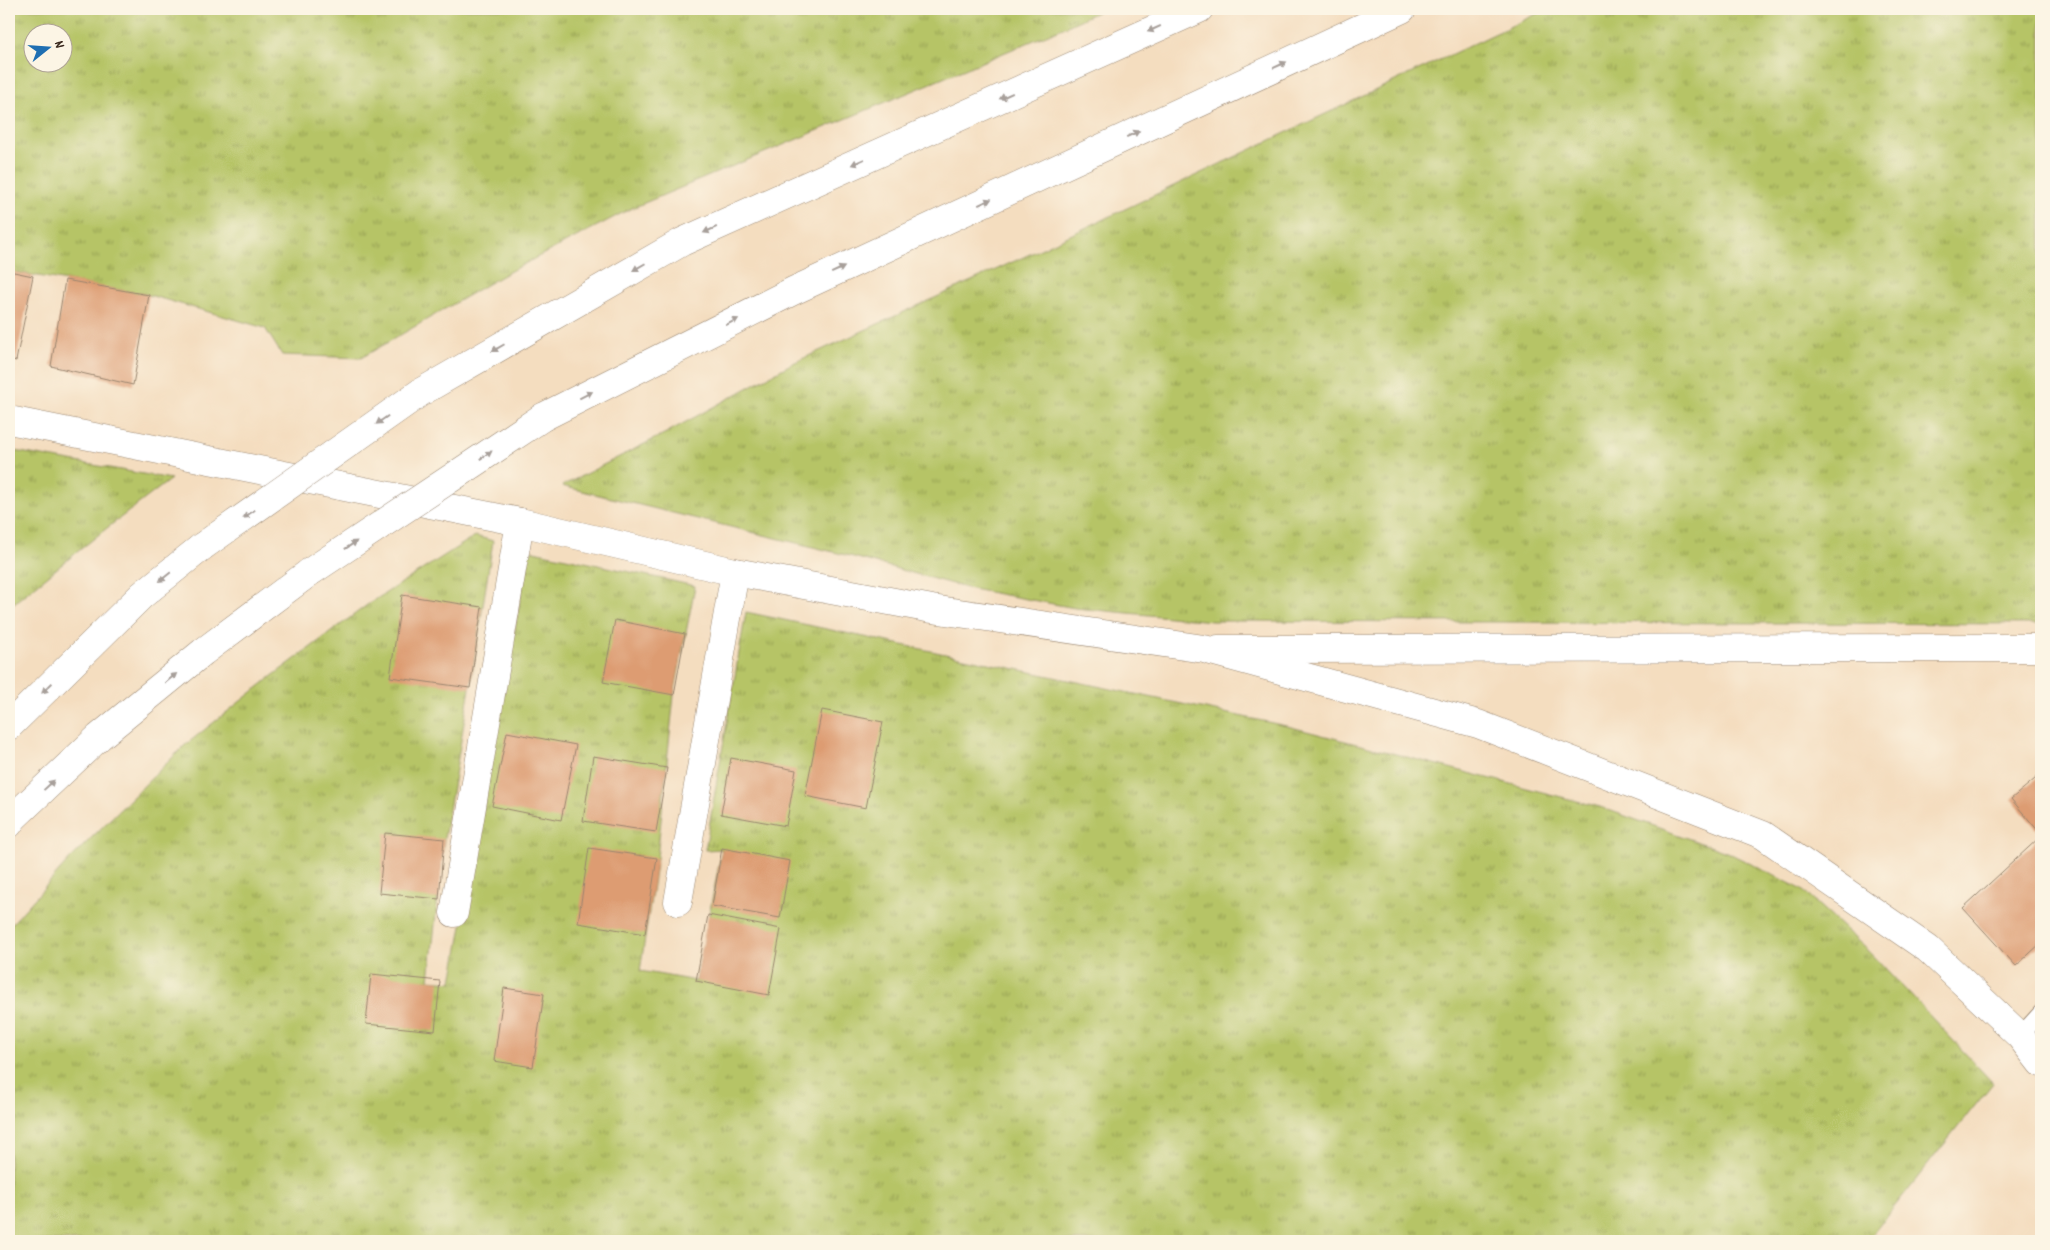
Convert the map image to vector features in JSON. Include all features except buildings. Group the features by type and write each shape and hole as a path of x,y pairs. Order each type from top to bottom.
{"main road":[{"path":"9,726 142,595 203,546 422,392 682,242 1199,9"},
{"path":"10,822 99,737 203,652 310,572 543,417 794,291 1402,9"},
{"path":"9,420 520,522 735,572 932,609 1204,649 1478,724 1763,835 1928,948 2020,1036 2041,1063"},
{"path":"454,913 520,522"},
{"path":"678,902 735,572"},
{"path":"1204,649 2041,648"}],"lane":[{"path":"2020,1036 2041,1013"}],"green space":[{"path":"9,9 1103,9 1063,28 630,209 503,275 361,358 282,355 265,328 149,295 9,271"},
{"path":"1547,9 2041,9 2041,624 1212,621 1075,608 967,588 850,556 562,486 666,433 791,364 1028,255"},
{"path":"9,450 171,479 9,607"},
{"path":"475,536 493,541 444,839 429,980 452,982 529,550 695,586 674,695 657,858 640,971 696,981 722,849 705,850 746,612 1291,727 1600,807 1729,853 1801,889 1871,953 1993,1083 1867,1241 9,1241 9,927 71,858 184,746 271,677 367,605"}]}
